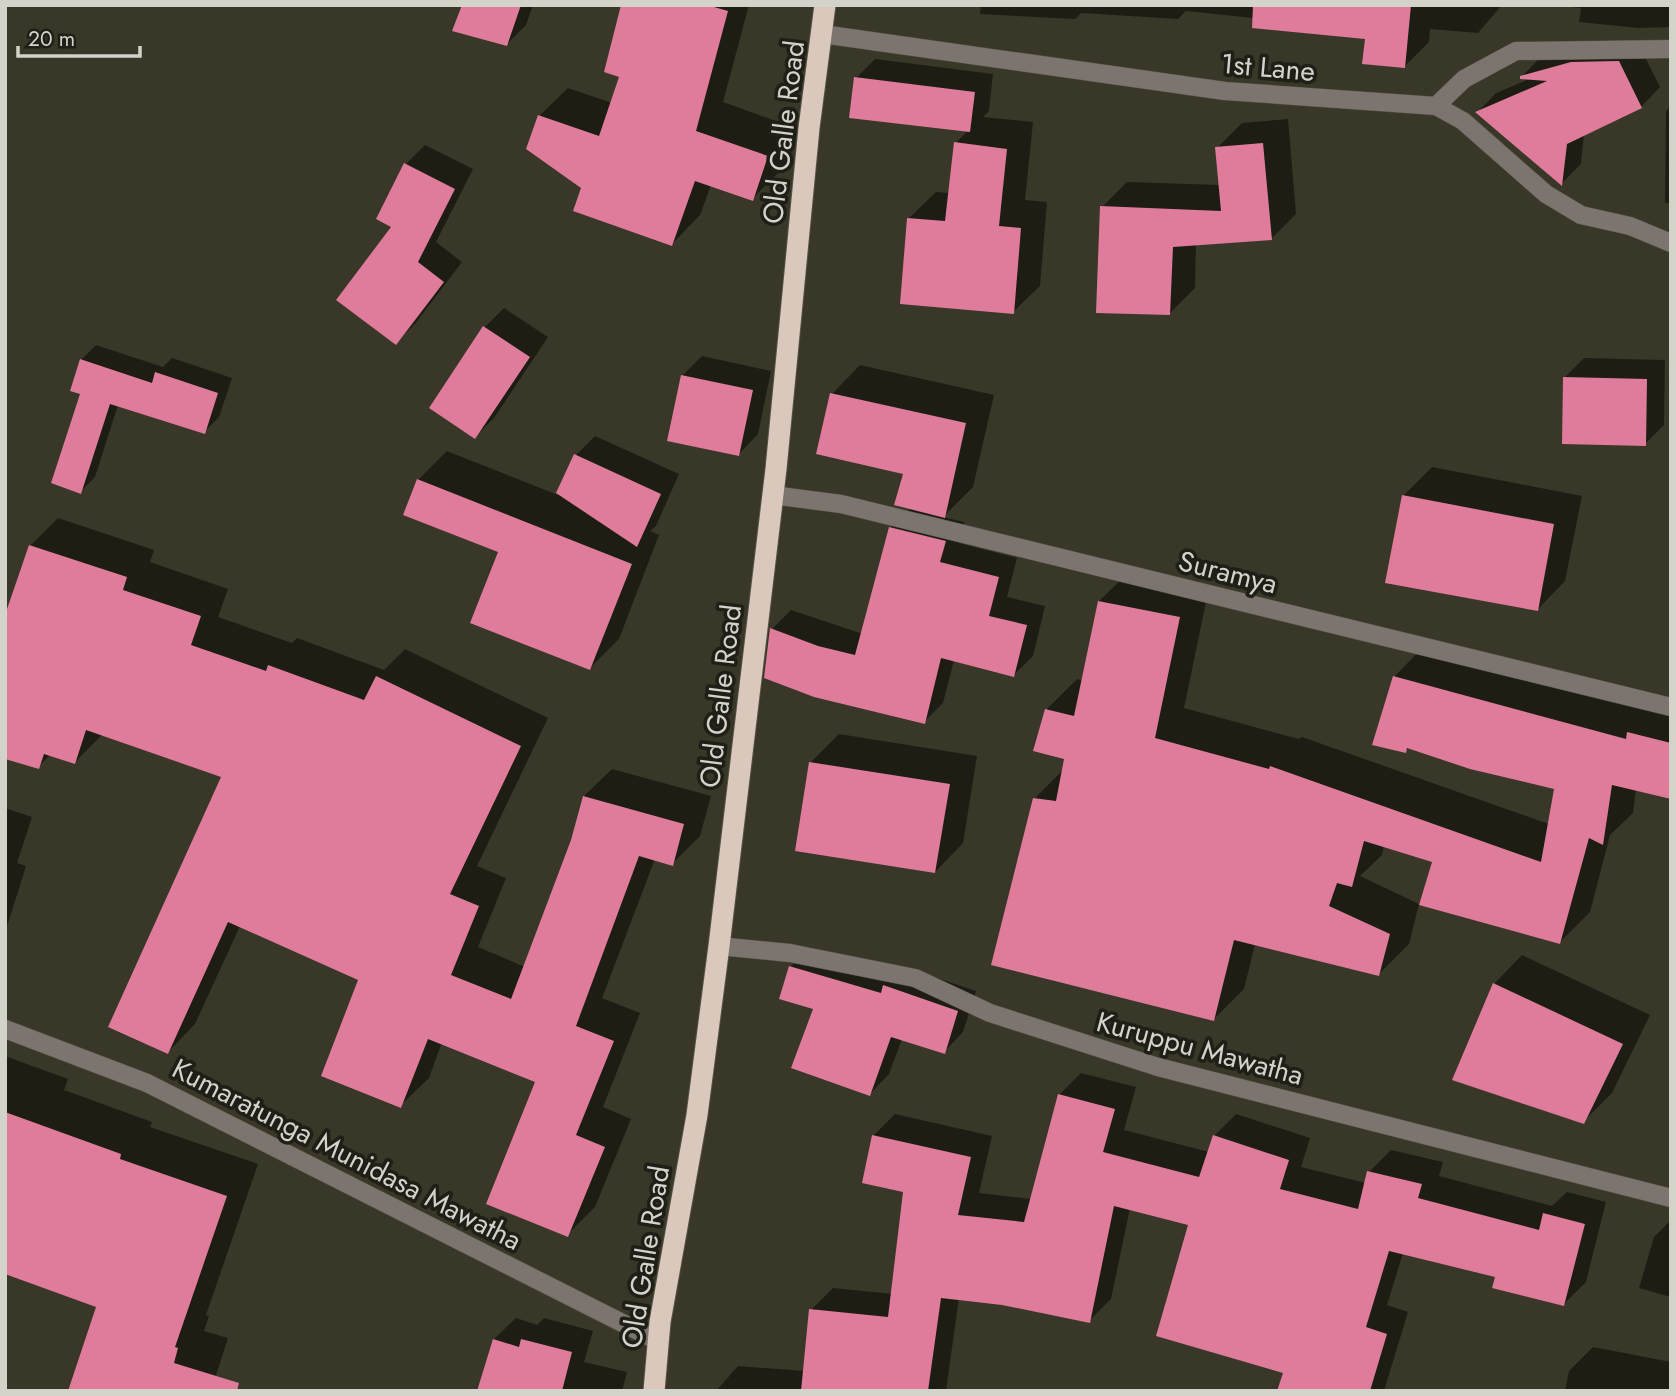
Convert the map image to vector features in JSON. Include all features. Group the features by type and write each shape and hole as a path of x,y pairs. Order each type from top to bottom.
{"highway":[{"name":"Old Galle Road","path":"654,1391 658,1341 697,1115 719,946 772,495 809,128 825,5"}],"street":[{"name":"1st Lane","path":"822,34 1226,91 1436,106 1463,121 1546,194 1581,215 1630,226 1671,243"},
{"path":"1436,106 1464,79 1516,51 1671,49"},
{"name":"Suramya","path":"772,495 841,503 1671,707"},
{"name":"Kuruppu Mawatha","path":"719,946 790,953 915,978 990,1013 1157,1067 1671,1198"},
{"name":"Kumaratunga Munidasa Mawatha","path":"5,1029 147,1083 658,1341"}],"building":[{"path":"462,5 521,5 507,46 452,31"},
{"path":"621,5 707,5 728,11 696,131 768,156 753,201 695,181 672,246 573,211 581,188 526,149 538,115 599,136 619,77 604,72"},
{"path":"1253,5 1411,5 1405,68 1362,64 1365,39 1252,28"},
{"path":"1619,61 1642,108 1567,144 1562,186 1475,112 1547,81 1520,79 1520,76 1571,62"},
{"path":"854,77 975,92 970,132 849,118"},
{"path":"954,142 1007,149 999,226 1021,228 1014,314 900,304 907,218 945,221"},
{"path":"1263,143 1272,240 1173,247 1170,315 1096,313 1100,206 1221,211 1215,147"},
{"path":"404,163 455,189 418,262 444,282 396,345 336,300 391,227 376,219"},
{"path":"483,326 530,357 475,439 429,408"},
{"path":"80,359 152,383 155,372 218,393 205,434 110,404 81,494 51,483 80,394 70,391"},
{"path":"681,375 753,390 739,456 667,441"},
{"path":"1563,377 1647,379 1646,446 1562,444"},
{"path":"830,393 966,423 945,518 894,505 903,474 816,454"},
{"path":"574,454 661,494 637,547 556,493"},
{"path":"417,479 632,564 590,670 470,623 498,552 403,515"},
{"path":"1402,495 1554,524 1538,611 1385,583"},
{"path":"889,527 946,541 940,562 999,577 989,616 1027,625 1014,677 941,658 925,724 814,697 764,678 770,628 818,646 855,655"},
{"path":"29,545 127,577 123,590 201,616 191,645 266,671 268,665 364,700 376,676 521,746 450,894 479,906 451,975 511,999 571,840 583,796 684,824 673,866 639,856 576,1026 614,1041 576,1135 605,1147 568,1237 486,1204 535,1082 428,1039 401,1108 321,1076 358,980 228,922 168,1054 108,1027 221,777 86,730 75,764 44,754 39,769 5,759 5,615"},
{"path":"1098,601 1180,617 1155,738 1269,769 1270,766 1541,862 1554,789 1470,769 1407,748 1406,753 1372,745 1393,676 1626,739 1627,732 1671,743 1671,799 1612,785 1603,845 1589,838 1560,944 1419,905 1432,862 1364,841 1352,887 1337,883 1329,906 1390,934 1379,976 1234,940 1214,1021 991,965 1033,798 1056,801 1064,759 1033,751 1045,709 1074,716"},
{"path":"809,762 950,784 935,873 795,851"},
{"path":"789,966 881,993 883,985 958,1011 945,1054 891,1037 870,1096 791,1068 813,1009 779,999"},
{"path":"1493,983 1623,1044 1584,1124 1452,1080"},
{"path":"1058,1094 1115,1109 1103,1152 1199,1177 1213,1135 1289,1160 1280,1189 1358,1209 1367,1171 1422,1184 1418,1198 1539,1230 1543,1213 1585,1224 1564,1306 1492,1288 1495,1277 1389,1251 1366,1327 1387,1334 1370,1391 1277,1391 1283,1373 1156,1336 1188,1225 1114,1206 1090,1323 1002,1305 941,1298 928,1391 801,1391 809,1309 888,1317 903,1192 862,1183 872,1135 971,1157 958,1215 1024,1222"},
{"path":"5,1112 121,1154 120,1159 227,1196 175,1347 178,1348 174,1363 239,1383 237,1391 68,1391 96,1307 5,1274"},
{"path":"493,1339 519,1347 521,1339 572,1352 562,1391 477,1391"}]}
